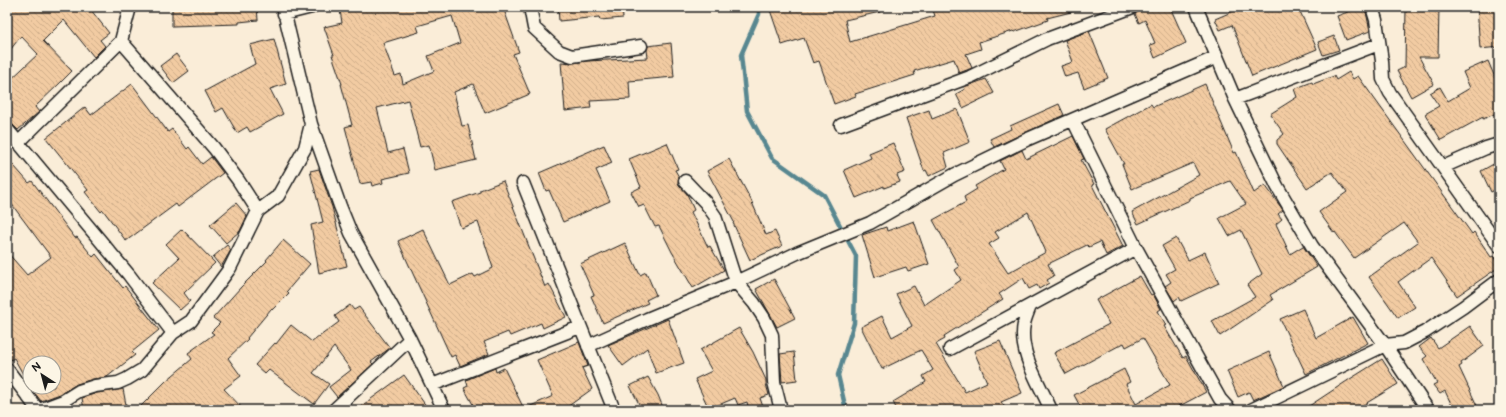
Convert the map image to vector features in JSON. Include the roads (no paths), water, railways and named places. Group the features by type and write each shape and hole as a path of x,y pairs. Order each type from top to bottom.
{"street":[{"path":"18,143 121,41 130,7"},
{"path":"312,7 283,10 311,124 351,233 410,339 444,410"},
{"path":"530,7 534,28 559,51 572,56 641,46"},
{"path":"840,125 970,77 1047,40 1133,7"},
{"path":"1196,7 1235,99 1277,186 1312,246 1385,345 1428,410"},
{"path":"1372,7 1376,20 1382,61 1382,79 1499,246"},
{"path":"121,41 214,148 238,180 258,211"},
{"path":"1235,99 1379,44"},
{"path":"588,346 647,319 736,282 797,252 870,223 954,175 1073,120 1217,57"},
{"path":"1073,120 1136,248 1220,399 1230,410"},
{"path":"7,369 38,410 62,401 79,391 95,386 118,383 142,370 173,333 191,321 230,268 258,211 278,196 305,148 311,124"},
{"path":"7,129 130,275 173,333"},
{"path":"1443,167 1486,148 1499,144"},
{"path":"685,181 705,202 715,216 736,282 754,302 772,335 774,382 781,410"},
{"path":"523,183 614,410"},
{"path":"950,349 1136,248"},
{"path":"1251,410 1385,345 1404,343 1426,332 1499,280"},
{"path":"1030,306 1024,325 1024,344 1028,362 1051,410"},
{"path":"432,385 580,328"},
{"path":"334,410 410,339"}],"waterway":[{"path":"759,7 759,14 741,55 747,111 772,158 824,195 856,256 854,323 838,375 846,410"}]}
